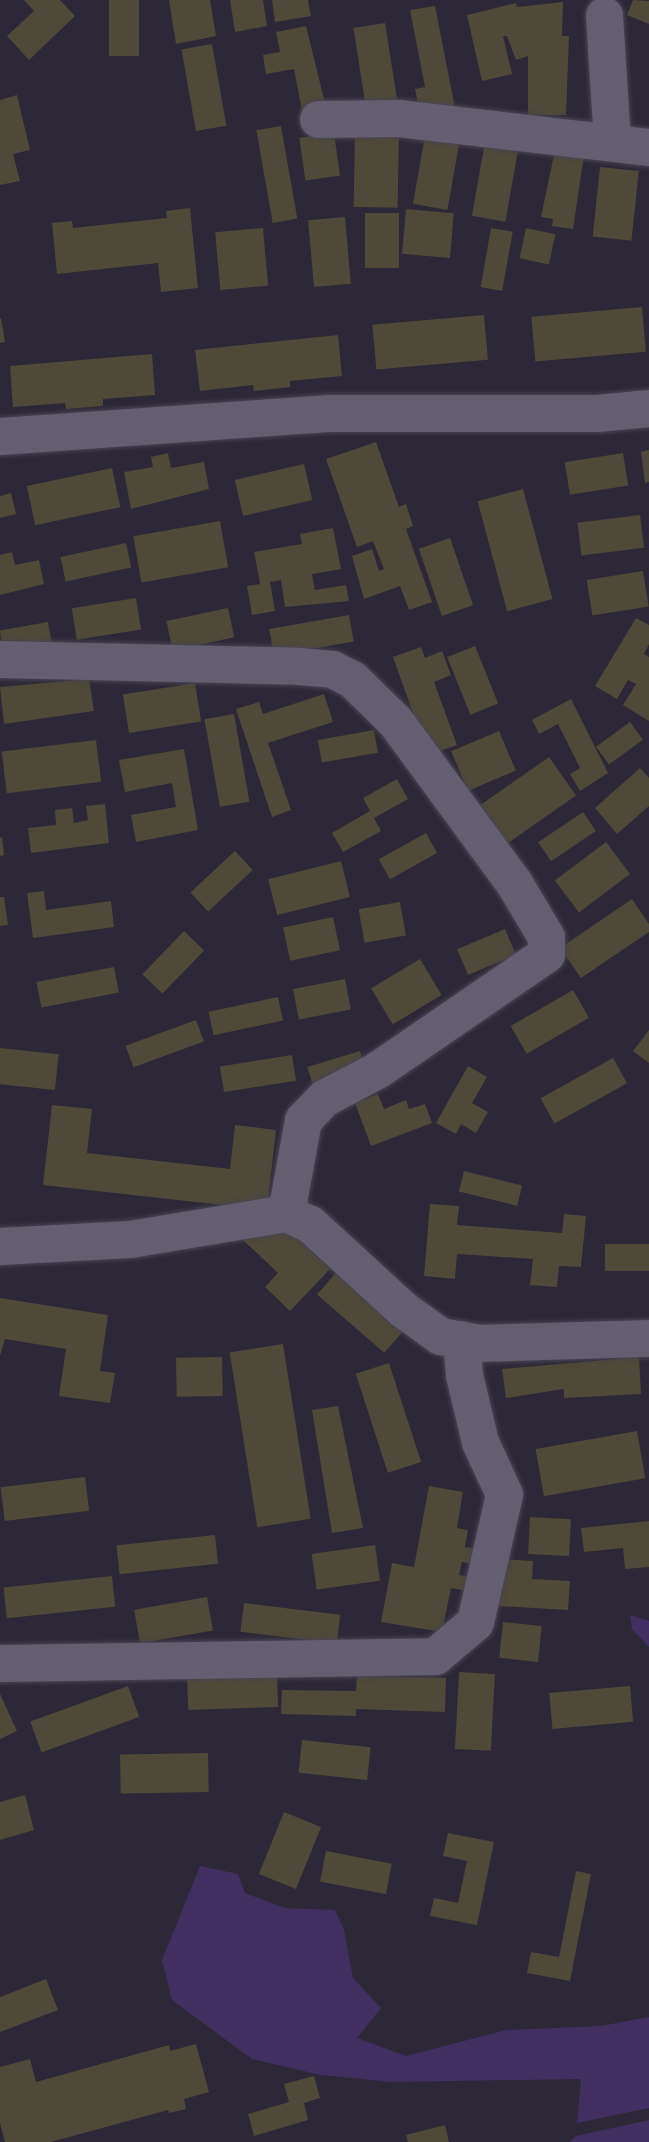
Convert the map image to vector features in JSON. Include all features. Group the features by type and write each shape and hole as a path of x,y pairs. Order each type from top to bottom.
{"street":[{"path":"604,16 612,142"},
{"path":"318,119 398,118 649,147"},
{"path":"0,436 330,413 597,413 649,408"},
{"path":"0,659 299,666 332,669 352,679 396,721 514,883 546,937 546,954 377,1070 324,1098 303,1120 286,1213"},
{"path":"0,1246 130,1239 286,1213 310,1224 341,1249 413,1317 440,1336 460,1339 649,1338"},
{"path":"0,1663 435,1656 475,1622 504,1494 480,1442 464,1374 460,1339"}],"shaded area":[{"path":"630,1615 649,1621 649,1647 632,1629"},
{"path":"200,1866 238,1874 245,1893 285,1908 335,1910 344,1930 353,1978 381,2008 357,2038 406,2056 506,2030 601,2026 649,2017 649,2108 577,2123 581,2079 391,2082 321,2075 252,2059 172,2000 162,1960"},
{"path":"649,2120 649,2142 570,2142 576,2136"}],"building":[{"path":"24,0 60,0 75,16 29,60 7,36 34,11"},
{"path":"109,0 139,0 139,56 109,56"},
{"path":"169,0 210,0 216,36 176,44"},
{"path":"230,0 263,0 267,26 235,32"},
{"path":"272,0 308,0 311,16 275,22"},
{"path":"633,0 649,1 649,24 627,15"},
{"path":"563,2 562,36 569,36 566,115 528,115 528,56 516,60 507,36 503,36 512,74 482,81 467,15 516,3 517,7"},
{"path":"435,6 455,108 420,114 415,89 425,87 410,10"},
{"path":"385,23 398,108 367,113 353,28"},
{"path":"306,26 327,111 303,116 294,69 266,74 263,55 280,52 276,32"},
{"path":"212,44 226,126 196,131 181,49"},
{"path":"17,95 30,150 13,154 20,181 0,185 0,100"},
{"path":"281,126 297,219 273,223 256,130"},
{"path":"355,128 399,129 398,208 354,207"},
{"path":"426,130 460,136 447,210 413,204"},
{"path":"334,133 340,176 305,180 299,138"},
{"path":"486,136 519,142 505,222 472,216"},
{"path":"555,150 584,155 573,229 552,226 553,219 541,217"},
{"path":"600,167 639,171 631,241 593,237"},
{"path":"190,208 198,288 161,292 158,263 57,274 52,223 72,221 73,228 167,218 166,211"},
{"path":"406,209 454,213 450,258 402,254"},
{"path":"365,213 399,213 399,268 365,268"},
{"path":"345,217 351,284 314,287 308,220"},
{"path":"263,228 268,286 220,290 215,232"},
{"path":"491,228 513,232 502,291 481,287"},
{"path":"526,228 555,234 549,265 520,258"},
{"path":"642,307 646,352 535,362 531,317"},
{"path":"484,315 488,360 376,370 372,325"},
{"path":"0,319 5,342 0,343"},
{"path":"338,335 342,376 290,381 290,387 254,391 253,385 200,391 195,350"},
{"path":"152,354 155,395 103,399 103,406 66,409 65,403 13,407 10,366"},
{"path":"376,442 399,507 406,504 413,526 406,529 432,602 409,610 400,586 364,599 352,556 372,549 379,571 384,569 373,541 357,547 326,459"},
{"path":"649,450 649,482 645,483 641,452"},
{"path":"168,453 171,468 204,462 209,489 131,509 124,472 153,467 151,457"},
{"path":"623,453 628,486 570,495 565,462"},
{"path":"304,464 312,500 243,516 235,480"},
{"path":"112,468 120,507 35,525 27,486"},
{"path":"523,489 553,599 507,611 478,501"},
{"path":"11,493 16,514 0,518 0,496"},
{"path":"640,515 644,548 581,555 577,523"},
{"path":"220,521 228,567 141,583 133,536"},
{"path":"333,528 341,569 312,574 315,590 346,585 349,601 285,607 281,580 270,582 275,611 252,615 247,586 260,584 254,552 302,544 300,534"},
{"path":"450,538 473,605 442,616 419,549"},
{"path":"126,543 131,567 66,581 60,557"},
{"path":"12,552 15,565 39,560 44,584 0,595 0,555"},
{"path":"643,571 649,607 592,615 587,580"},
{"path":"136,598 141,630 77,640 72,608"},
{"path":"228,608 234,637 173,650 166,621"},
{"path":"349,615 354,642 274,656 269,629"},
{"path":"636,618 649,625 649,644 644,654 649,657 649,721 623,705 636,684 628,680 617,699 595,686"},
{"path":"48,622 52,644 4,652 0,630"},
{"path":"475,646 498,703 470,715 447,657"},
{"path":"421,647 425,658 442,651 451,675 434,682 457,745 428,755 393,657"},
{"path":"89,679 94,711 4,724 0,687"},
{"path":"195,683 201,722 129,733 123,694"},
{"path":"324,694 333,722 268,743 291,810 272,817 236,709 259,702 263,714"},
{"path":"571,699 608,773 580,791 570,774 580,768 558,724 539,734 532,720"},
{"path":"234,714 249,802 220,807 204,719"},
{"path":"630,722 643,740 609,764 596,747"},
{"path":"374,730 378,753 322,763 318,740"},
{"path":"499,731 516,771 468,791 451,751"},
{"path":"96,740 101,782 7,793 2,752"},
{"path":"184,749 198,830 136,842 131,815 176,807 172,783 125,792 119,760"},
{"path":"549,757 576,796 497,851 470,813"},
{"path":"640,768 649,778 649,806 617,834 595,808"},
{"path":"397,779 408,799 374,818 381,831 343,852 332,833 370,811 363,798"},
{"path":"105,804 109,843 31,853 28,828 56,825 55,810 72,808 74,823 88,820 86,806"},
{"path":"583,812 596,831 551,861 538,842"},
{"path":"426,833 437,853 390,879 379,859"},
{"path":"2,837 4,855 0,856 0,838"},
{"path":"606,842 630,874 579,912 555,881"},
{"path":"235,851 253,870 208,912 190,893"},
{"path":"341,861 350,897 277,915 268,879"},
{"path":"44,891 46,910 111,901 114,927 33,938 27,893"},
{"path":"0,897 4,897 8,925 0,926"},
{"path":"632,899 649,924 649,932 581,978 560,948"},
{"path":"400,902 406,935 365,943 359,909"},
{"path":"333,917 340,950 290,961 283,928"},
{"path":"505,929 516,955 468,975 457,949"},
{"path":"184,931 204,950 162,994 142,974"},
{"path":"420,959 442,995 393,1024 371,988"},
{"path":"114,967 119,993 41,1008 36,982"},
{"path":"345,979 351,1009 299,1020 293,989"},
{"path":"573,990 589,1018 527,1054 511,1026"},
{"path":"278,997 283,1020 214,1035 209,1012"},
{"path":"196,1020 204,1042 133,1067 126,1046"},
{"path":"649,1030 649,1063 633,1051"},
{"path":"0,1048 59,1054 55,1090 0,1084"},
{"path":"360,1051 367,1074 314,1090 307,1067"},
{"path":"292,1055 296,1081 224,1092 220,1066"},
{"path":"613,1058 627,1083 554,1124 540,1098"},
{"path":"468,1066 487,1077 472,1103 488,1112 476,1133 461,1124 456,1134 436,1123"},
{"path":"378,1094 384,1109 406,1100 409,1109 425,1104 432,1123 371,1146 355,1103"},
{"path":"52,1105 92,1109 87,1153 230,1169 235,1125 276,1130 267,1210 43,1185"},
{"path":"464,1171 522,1186 517,1206 459,1191"},
{"path":"430,1204 459,1206 457,1225 562,1233 564,1214 586,1216 581,1267 559,1266 557,1287 530,1285 533,1259 457,1254 455,1279 424,1276"},
{"path":"287,1228 330,1269 290,1311 265,1287 278,1273 243,1240 248,1234"},
{"path":"605,1244 649,1244 649,1271 605,1271"},
{"path":"340,1268 407,1326 384,1353 317,1294"},
{"path":"0,1298 108,1315 100,1371 115,1373 110,1403 59,1396 66,1349 5,1339 0,1356"},
{"path":"283,1344 311,1519 257,1527 230,1352"},
{"path":"222,1357 223,1396 177,1397 176,1358"},
{"path":"639,1357 641,1394 564,1398 564,1389 506,1398 502,1369"},
{"path":"389,1363 421,1462 388,1473 356,1374"},
{"path":"338,1406 363,1528 332,1533 312,1410"},
{"path":"637,1431 645,1478 544,1496 536,1449"},
{"path":"85,1477 89,1511 5,1521 1,1487"},
{"path":"429,1486 463,1492 457,1528 468,1530 465,1547 477,1549 474,1564 462,1562 459,1575 471,1577 468,1591 451,1588 442,1632 381,1622 392,1563 414,1567"},
{"path":"530,1517 571,1519 569,1556 528,1554"},
{"path":"649,1521 649,1567 625,1569 623,1548 584,1552 581,1528"},
{"path":"215,1535 218,1564 120,1574 117,1545"},
{"path":"375,1545 380,1581 317,1590 312,1554"},
{"path":"500,1559 533,1561 532,1579 570,1581 568,1610 497,1606"},
{"path":"112,1576 115,1607 7,1618 4,1587"},
{"path":"207,1597 213,1630 140,1643 134,1610"},
{"path":"244,1603 340,1615 337,1644 240,1632"},
{"path":"503,1622 542,1626 538,1662 499,1658"},
{"path":"459,1672 495,1674 491,1751 455,1749"},
{"path":"277,1673 278,1707 188,1710 187,1676"},
{"path":"357,1676 446,1678 445,1712 356,1709 356,1716 281,1714 282,1690 356,1691"},
{"path":"128,1686 139,1717 42,1753 30,1722"},
{"path":"630,1686 633,1722 552,1729 549,1693"},
{"path":"0,1694 17,1731 0,1739"},
{"path":"302,1740 371,1747 367,1780 299,1773"},
{"path":"208,1753 209,1792 121,1794 120,1755"},
{"path":"25,1795 34,1830 0,1840 0,1802"},
{"path":"284,1812 321,1827 296,1889 259,1874"},
{"path":"448,1833 494,1842 477,1925 430,1916 434,1898 458,1903 467,1861 443,1856"},
{"path":"326,1851 392,1864 386,1894 320,1881"},
{"path":"576,1871 591,1874 570,1981 527,1973 531,1952 559,1957"},
{"path":"46,1979 58,2010 0,2032 0,1997"},
{"path":"196,2044 209,2092 184,2099 186,2109 169,2113 168,2110 51,2142 5,2142 0,2123 0,2067 30,2059 36,2082 169,2045 170,2051"},
{"path":"314,2076 320,2098 304,2103 308,2120 254,2136 248,2114 289,2102 284,2084"},
{"path":"445,2125 449,2142 408,2142 406,2135"}]}
